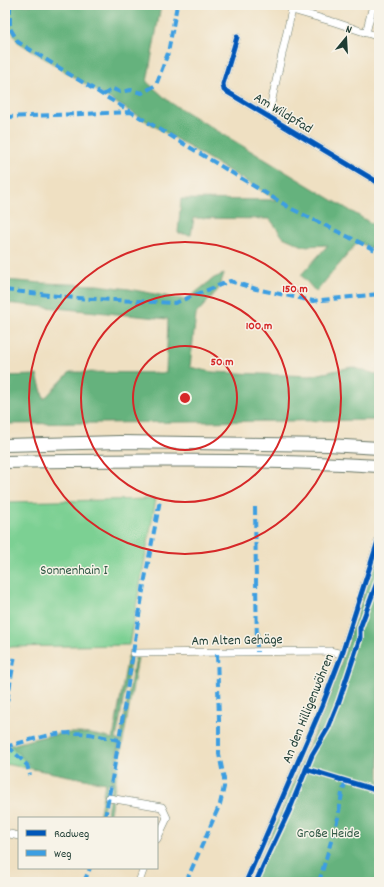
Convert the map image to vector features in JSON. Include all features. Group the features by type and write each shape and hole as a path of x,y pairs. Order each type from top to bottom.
{"highway":[{"path":"5,445 120,442 328,445 379,448"},
{"path":"5,462 120,460 327,463 379,466"}],"street":[{"path":"366,33 373,5"},
{"path":"268,117 292,8 379,37"},
{"name":"Am Wildpfad","path":"237,38 223,84 224,90 379,183"},
{"name":"An den Hilligenwöhren","path":"246,882 320,713 342,654 379,538"},
{"name":"Am Alten Gehäge","path":"133,653 330,651 342,654"},
{"path":"109,798 162,807 166,818 158,838"},
{"path":"5,833 18,836"},
{"path":"138,882 144,869"}],"green space":[{"path":"10,5 161,5 147,82 171,103 379,228 379,252 358,242 316,292 301,275 328,245 303,246 283,237 270,219 194,218 191,235 178,233 181,199 277,200 18,42 10,28"},
{"path":"224,274 218,290 196,314 190,367 212,372 310,376 352,367 379,375 379,420 5,424 5,376 37,375 44,399 70,372 166,373 168,319 5,303 5,280 97,285 129,289 186,300 214,278"},
{"name":"Sonnenhain I","path":"156,499 129,645 5,647 5,502"},
{"name":"Große Heide","path":"379,551 379,882 249,882 280,815 329,698"},
{"path":"128,656 131,657 116,740 119,740 111,784 108,783 102,817 99,817 105,783 33,769 11,745 43,737 68,733 90,734 113,739"},
{"path":"135,658 138,658 109,817 106,817"},
{"path":"11,745 33,769 5,764 5,747"}],"marked path":[{"path":"10,5 10,28 18,42 292,209 379,252"},
{"path":"103,95 113,89 120,92 131,90 142,93 156,85 168,53 177,5"},
{"path":"5,117 131,112"},
{"path":"5,290 75,298 175,303 230,281 256,289 313,301 379,294"},
{"path":"105,817 144,584 160,500"},
{"path":"255,507 257,652"},
{"path":"186,882 220,804 224,787 219,754 217,653"},
{"path":"5,713 15,655"},
{"path":"5,747 40,737 67,733 87,734 119,740"},
{"path":"8,746 27,765 30,775"},
{"path":"319,882 338,818 342,793 346,781"},
{"path":"84,882 90,869"}],"cycle path":[{"path":"237,37 223,84 224,90 379,183"},
{"path":"246,882 322,706 342,654 379,538"},
{"path":"256,882 289,811 312,755 328,728 339,701 360,638 360,628 379,577"},
{"path":"306,769 379,791"}]}
